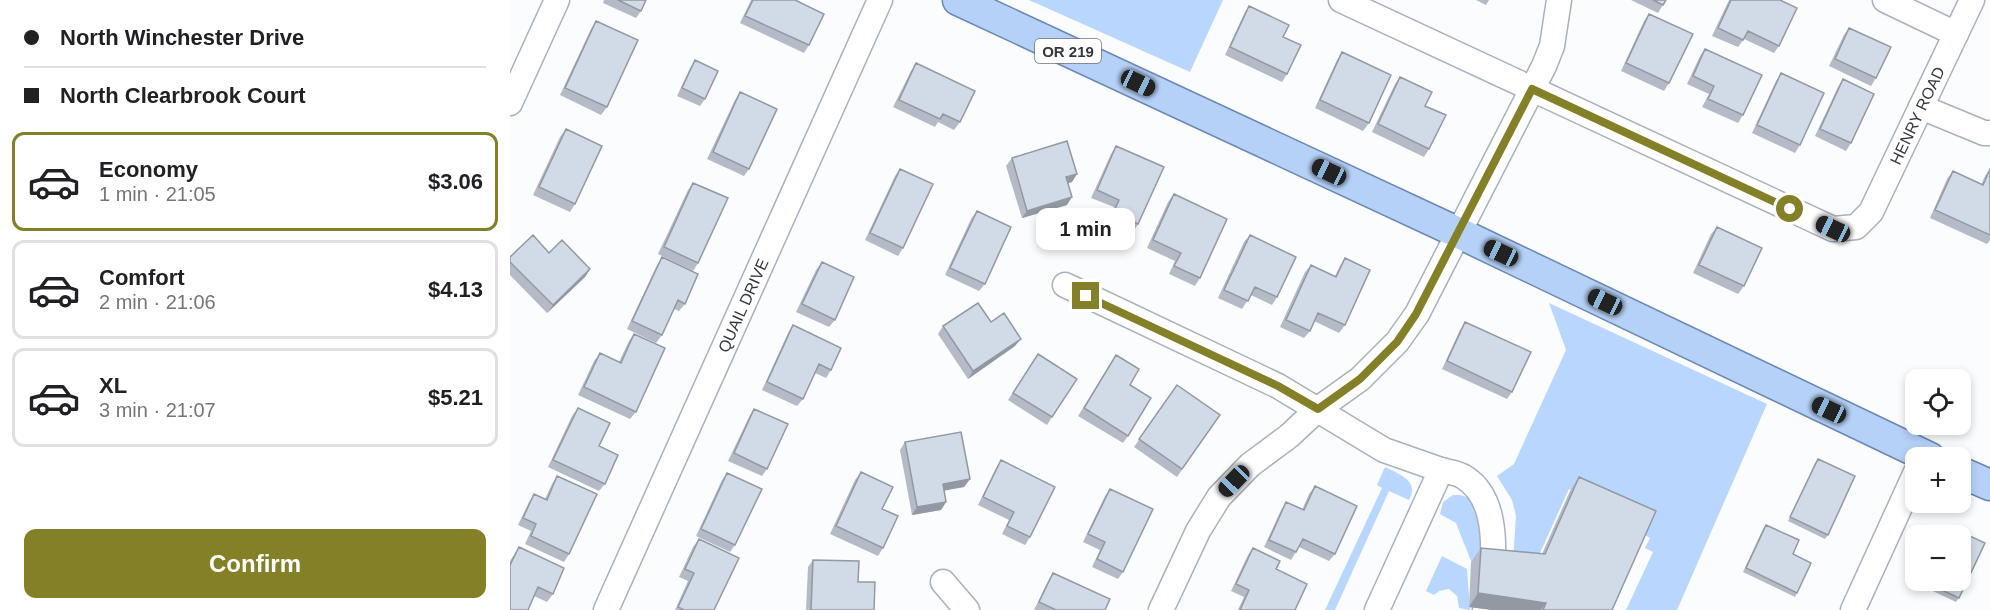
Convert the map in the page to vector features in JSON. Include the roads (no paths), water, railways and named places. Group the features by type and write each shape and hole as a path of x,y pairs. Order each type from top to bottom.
{"main road":[{"name":"OR 219","path":"958,0 1459,233 1905,451"},
{"path":"1971,477 1990,485"}],"street":[{"path":"510,103 557,0"},
{"name":"QUAIL DRIVE","path":"606,610 880,0"},
{"path":"1341,0 1532,89"},
{"path":"1161,610 1198,531 1219,497 1250,465 1289,436 1318,409 1360,379 1397,342 1416,314 1552,46 1559,0"},
{"path":"1884,0 1956,34"},
{"name":"HENRY ROAD","path":"1532,89 1833,229 1856,227 1871,212 1972,0"},
{"path":"1921,107 1984,133 1990,133"},
{"path":"1065,285 1278,386 1384,450 1464,477 1482,494 1494,535 1492,563"},
{"path":"1377,610 1441,470"},
{"path":"1854,610 1905,499"},
{"path":"943,582 967,610"}]}
